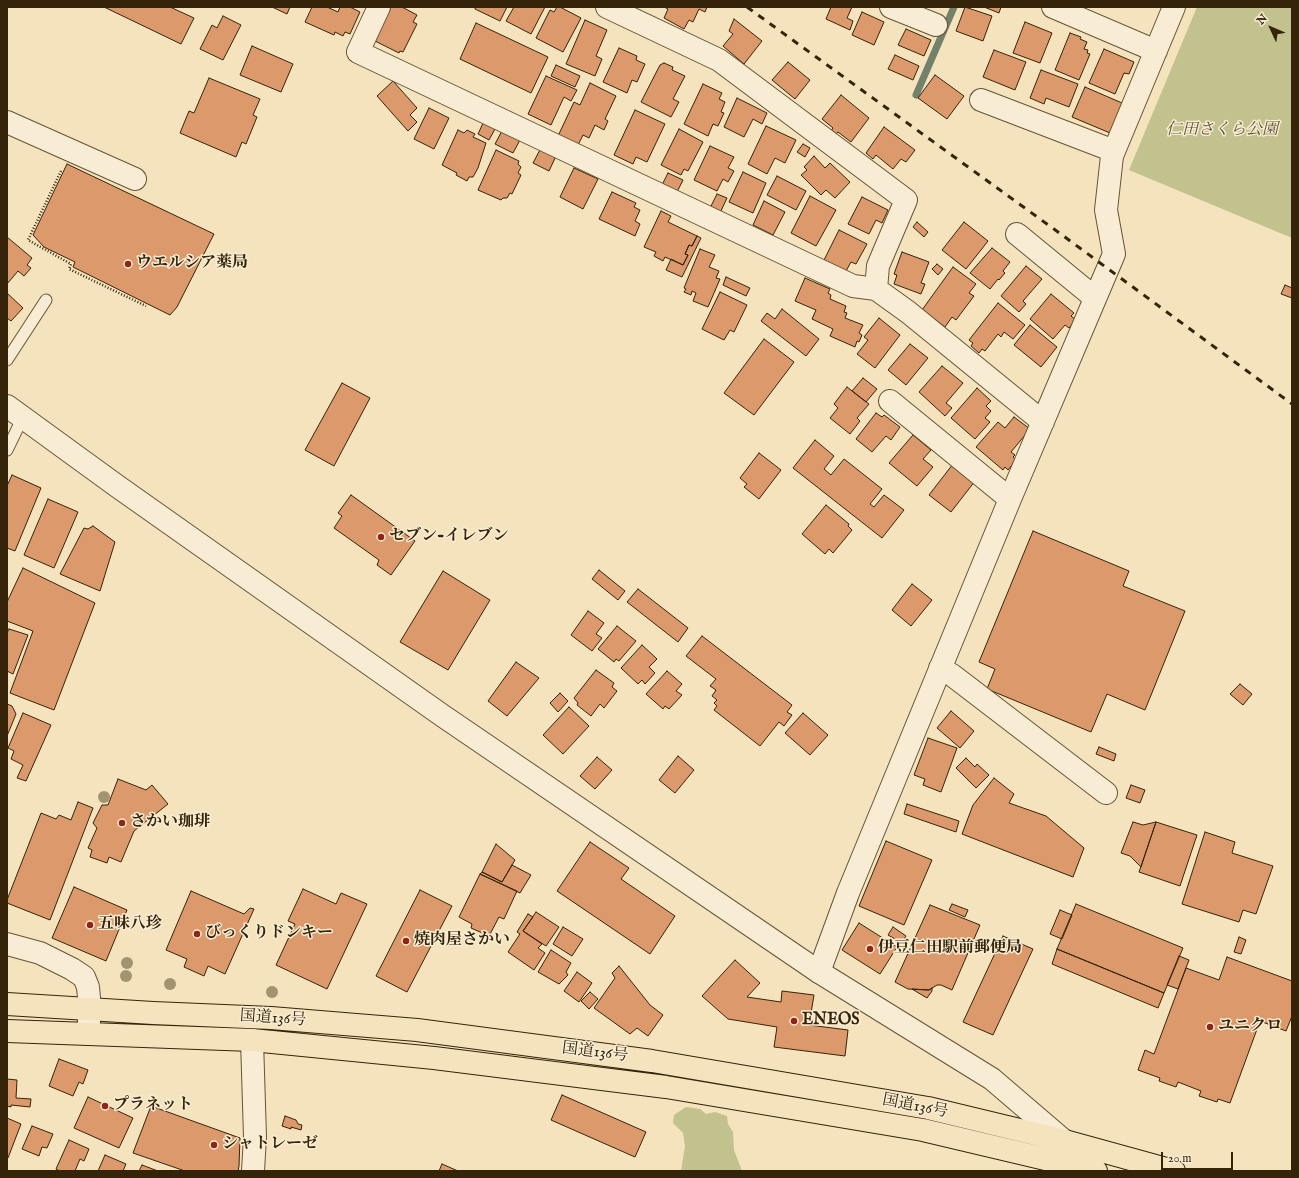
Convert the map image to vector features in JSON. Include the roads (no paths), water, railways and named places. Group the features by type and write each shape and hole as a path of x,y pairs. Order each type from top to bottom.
{"highway":[{"name":"国道136号","path":"7,1004 153,1013 271,1018 417,1030 652,1061 928,1108 1065,1141 1174,1171"},
{"name":"国道136号","path":"7,1031 252,1040 434,1058 666,1087 923,1130 1094,1170"}],"street":[{"path":"379,7 358,52 853,286 876,290 908,312 1043,422"},
{"path":"607,7 719,60 906,200 878,266 876,290"},
{"path":"891,7 936,25"},
{"path":"1053,7 1156,51"},
{"path":"819,972 848,893 940,668 1114,254 1106,210 1112,156 1174,7"},
{"path":"981,100 1114,151"},
{"path":"7,122 135,179"},
{"path":"1017,234 1095,298"},
{"path":"890,401 1010,499"},
{"path":"15,411 117,486 443,716 819,972 992,1078 1065,1141 1094,1170"},
{"path":"940,668 952,675 1106,793"},
{"path":"7,944 40,954 72,969 84,977 88,987 90,1009 88,1034"},
{"path":"252,1040 255,1137 253,1171"}],"lane":[{"path":"7,360 46,300"},
{"path":"7,450 15,411"}],"waterway":[{"path":"916,95 954,7"}],"railway":[{"path":"747,7 1058,232 1292,404"}],"place":[{"name":"ウエルシア薬局","path":"128,264"},
{"name":"セブン-イレブン","path":"381,537"},
{"name":"さかい珈琲","path":"122,823"},
{"name":"五味八珍","path":"90,925"},
{"name":"びっくりドンキー","path":"197,934"},
{"name":"焼肉屋さかい","path":"406,941"},
{"name":"伊豆仁田駅前郵便局","path":"870,949"},
{"name":"ENEOS","path":"794,1021"},
{"name":"ユニクロ","path":"1210,1027"},
{"name":"プラネット","path":"105,1106"},
{"name":"シャトレーゼ","path":"214,1145"}],"park label":[{"name":"仁田さくら公園","path":"1222,131"}]}
